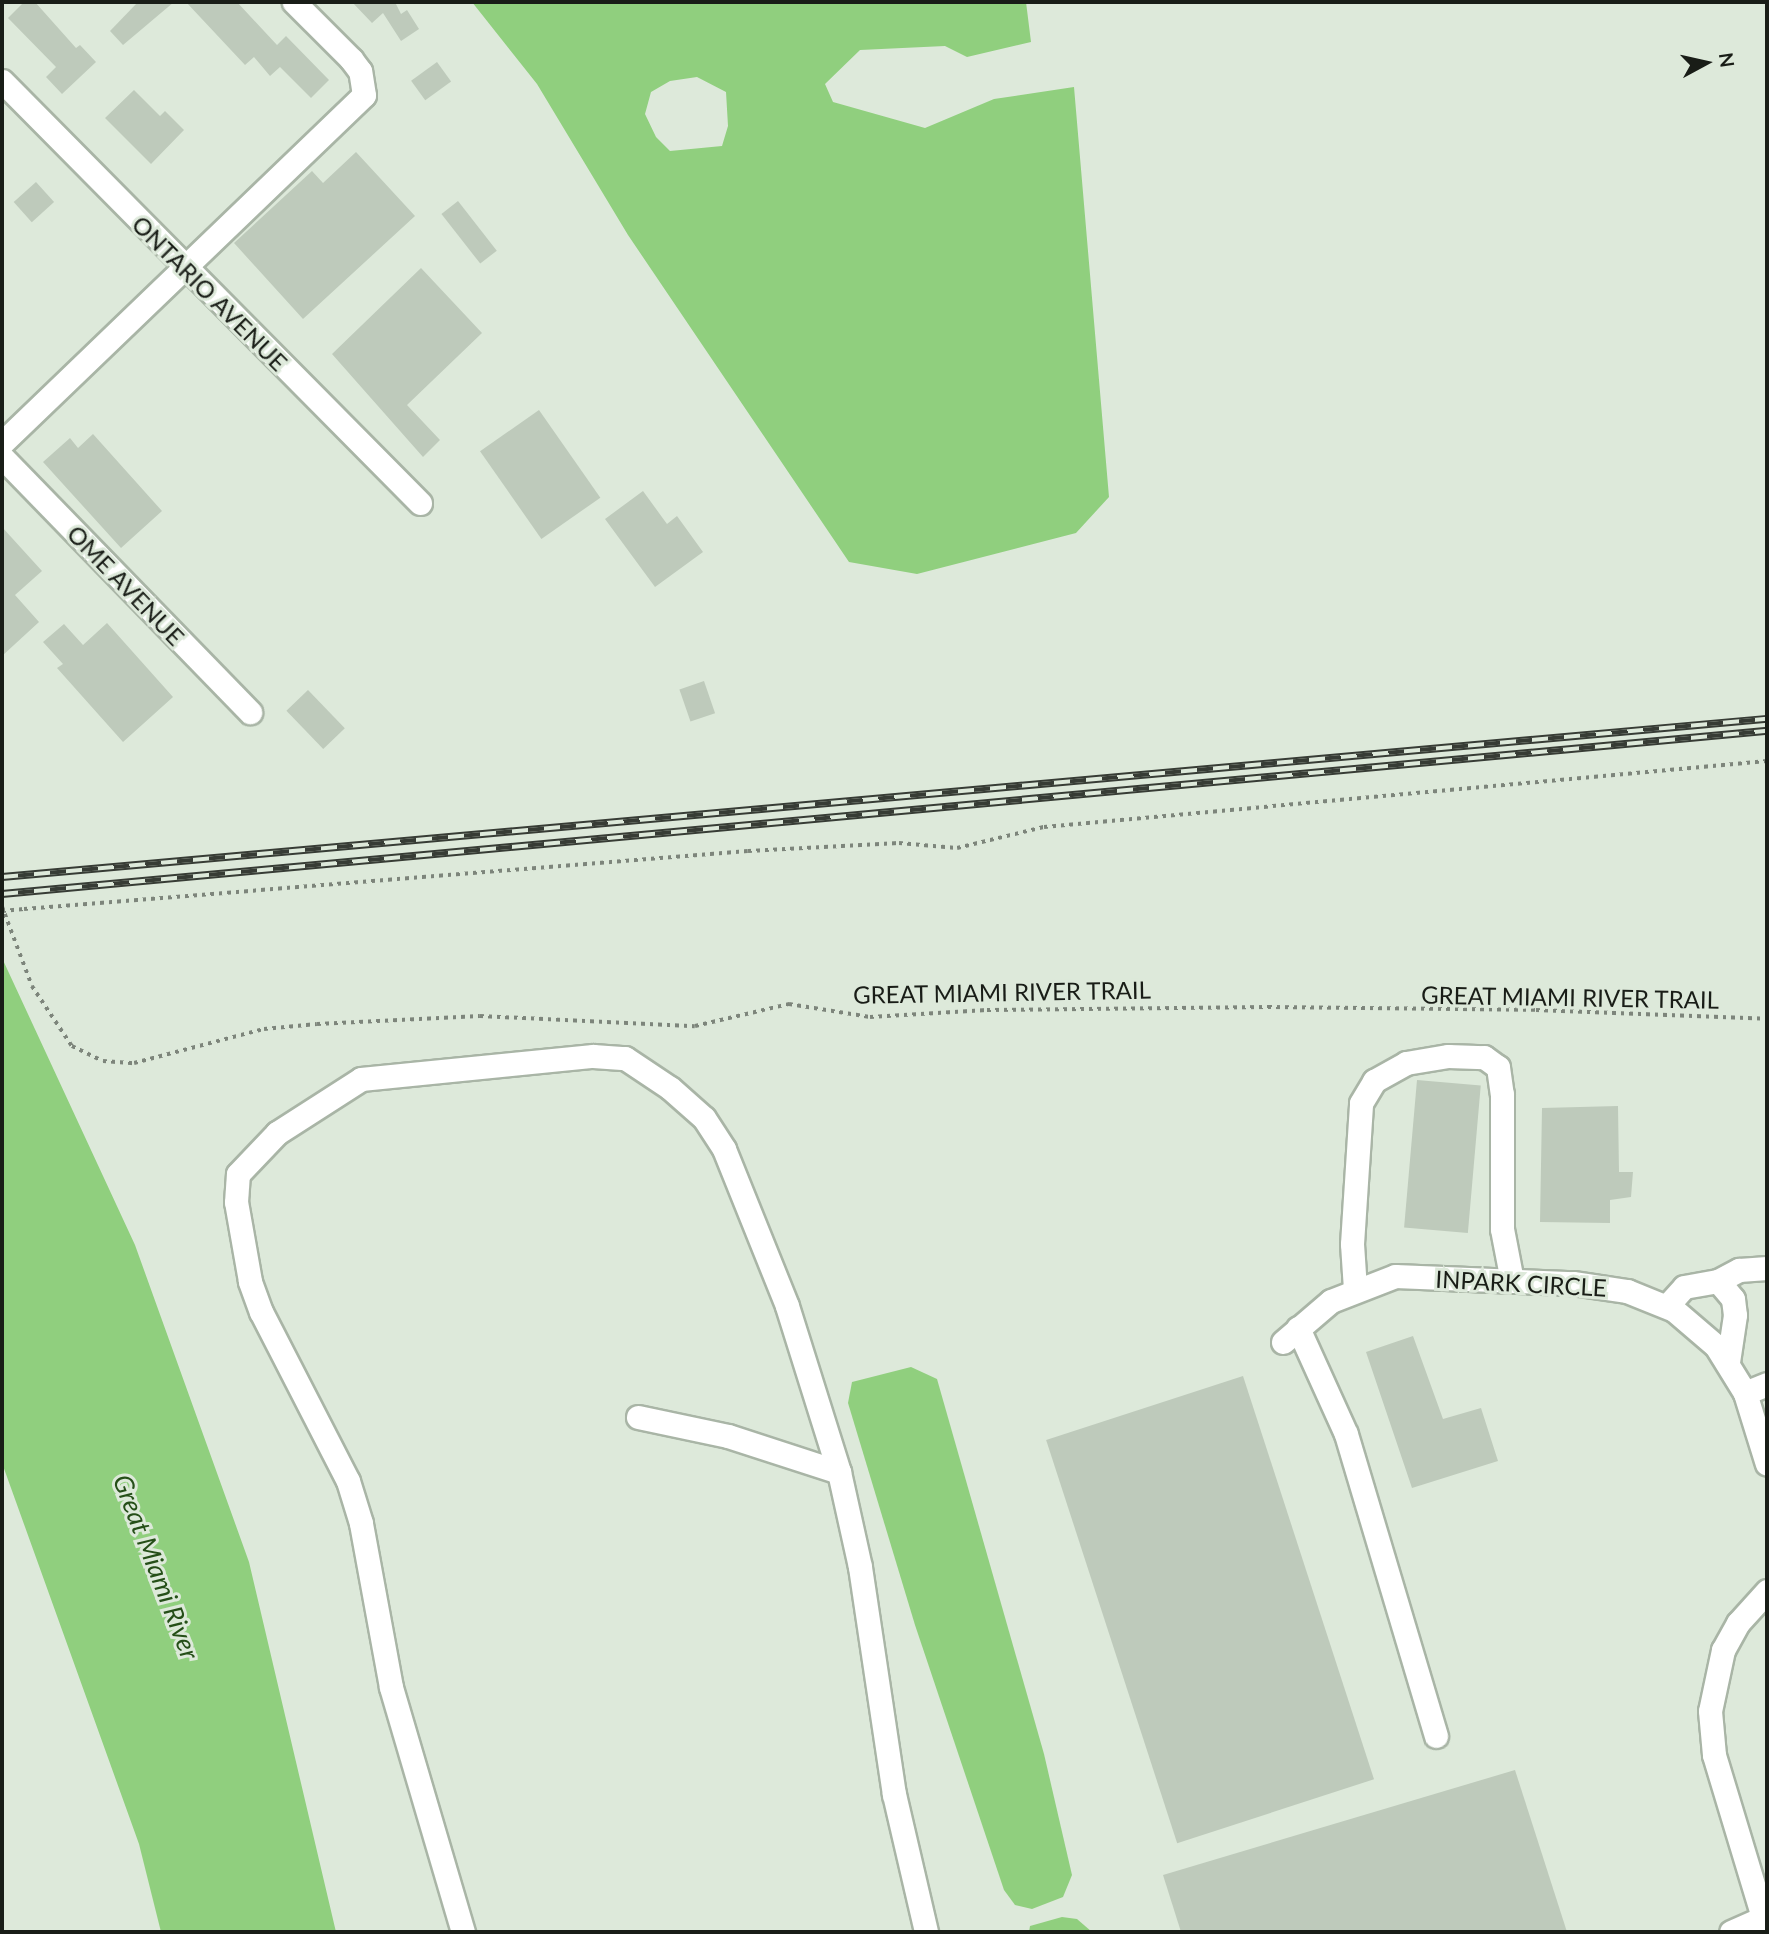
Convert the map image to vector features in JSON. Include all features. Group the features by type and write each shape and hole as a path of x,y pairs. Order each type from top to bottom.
{"street":[{"path":"2,443 182,265 364,95 360,71 351,59 294,2"},
{"name":"ONTARIO AVENUE","path":"2,81 420,503"},
{"name":"OME AVENUE","path":"2,457 250,712"},
{"path":"1355,1289 1352,1244 1361,1103 1374,1081 1406,1063 1448,1056 1484,1058 1498,1067 1502,1094 1502,1229 1512,1281"},
{"path":"463,1932 391,1687 361,1523 348,1481 261,1312 250,1281 236,1202 238,1174 253,1154 292,1122 362,1079 570,1057 625,1058 695,1110 724,1149 787,1306 839,1472 871,1625 902,1837 926,1932"},
{"path":"1667,1306 1684,1287 1718,1281 1739,1270 1767,1268"},
{"name":"INPARK CIRCLE","path":"1436,1736 1346,1434 1291,1335 1355,1289 1395,1276 1599,1285 1667,1306 1693,1324 1728,1362 1745,1393 1767,1464"},
{"path":"1718,1281 1734,1307 1735,1339 1728,1362"},
{"path":"1745,1393 1767,1384"},
{"path":"638,1417 728,1436 839,1472"},
{"path":"1731,1932 1766,1921 1714,1755 1710,1711 1723,1650 1738,1623 1767,1591"}],"path":[{"path":"2,911 748,851 899,844 957,848 1044,827 1767,761"},
{"name":"GREAT MIAMI RIVER TRAIL","path":"2,906 32,986 72,1046 103,1060 134,1063 264,1029 317,1024 480,1016 695,1027 789,1004 870,1017 987,1010 1268,1007 1536,1010 1767,1019"}],"water":[{"path":"472,2 1026,2 1031,42 967,57 945,46 860,50 825,84 833,102 925,128 994,99 1074,87 1109,497 1076,533 917,574 849,562 628,235 537,84","holes":["697,77 726,92 728,126 722,146 670,151 656,137 645,114 651,92 670,81"]},
{"name":"Great Miami River","path":"2,958 135,1245 249,1562 336,1932 161,1932 139,1844 2,1463"},
{"path":"911,1367 937,1379 1044,1754 1072,1875 1063,1897 1032,1909 1015,1905 1004,1890 915,1625 848,1403 852,1382"},
{"path":"1062,1917 1077,1919 1092,1932 1029,1932 1030,1926"}],"building":[{"path":"24,2 35,2 76,48 80,45 96,62 62,94 46,77 56,67 8,18"},
{"path":"138,2 174,2 123,45 110,31"},
{"path":"186,2 237,2 277,45 286,36 329,80 311,98 280,67 270,76 254,57 245,65"},
{"path":"352,2 395,2 401,14 407,10 419,29 401,41 383,13 372,23"},
{"path":"437,62 451,81 425,100 411,81"},
{"path":"134,90 160,116 165,111 184,130 151,164 105,118"},
{"path":"356,152 415,216 303,319 234,243 312,171 323,183"},
{"path":"36,182 54,202 32,222 14,202"},
{"path":"458,201 497,251 480,264 441,214"},
{"path":"421,268 482,333 407,405 440,440 423,457 332,354"},
{"path":"539,410 600,498 541,539 480,451"},
{"path":"93,434 162,511 121,548 43,462 70,438 78,448"},
{"path":"643,491 667,524 677,516 703,552 655,587 605,519"},
{"path":"2,527 42,571 15,595 39,622 2,656"},
{"path":"107,623 173,697 123,742 57,668 63,664 43,642 64,624 83,645"},
{"path":"704,681 715,713 690,722 679,689"},
{"path":"308,690 345,728 323,749 286,711"},
{"path":"1417,1080 1481,1086 1468,1233 1404,1227"},
{"path":"1618,1106 1619,1172 1633,1172 1631,1197 1610,1200 1610,1223 1540,1222 1542,1108"},
{"path":"1413,1336 1443,1419 1481,1408 1498,1461 1412,1488 1366,1352"},
{"path":"1243,1376 1374,1779 1177,1843 1046,1440"},
{"path":"1515,1770 1567,1932 1181,1932 1163,1875"}],"railway":[{"path":"2,877 1767,719"},
{"path":"2,894 1767,731"}]}
